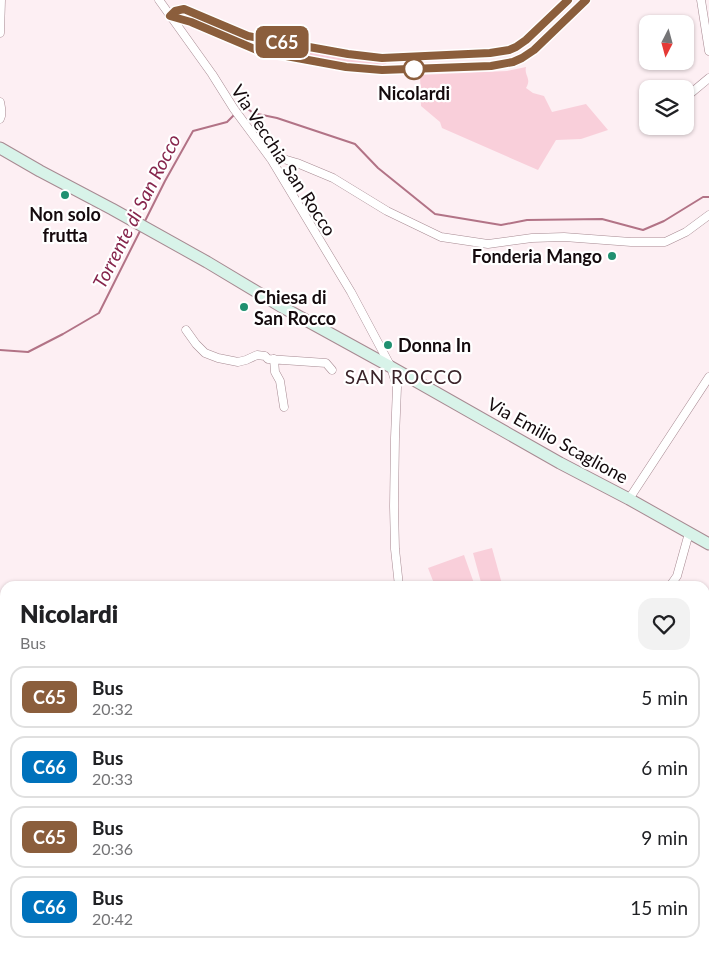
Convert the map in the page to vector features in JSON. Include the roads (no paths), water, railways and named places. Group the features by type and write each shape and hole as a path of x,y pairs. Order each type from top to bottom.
{"main road":[{"name":"Via Emilio Scaglione","path":"0,148 197,256 282,307 391,366 563,466 629,499 709,544"}],"street":[{"path":"0,33 1,0"},
{"name":"Via Vecchia San Rocco","path":"159,0 271,159 351,292 391,366 397,387 394,506 395,549 398,581"},
{"path":"568,0 526,40 516,47 502,52 404,57 370,57 248,36 184,9 175,11 170,16 191,22 259,51 353,68 396,70 505,64 522,58 534,50 586,0"},
{"path":"701,0 709,52"},
{"path":"300,58 302,46"},
{"path":"445,55 446,68"},
{"path":"392,57 392,65 396,70"},
{"path":"404,57 407,60 405,69"},
{"path":"694,90 709,78"},
{"path":"0,102 2,110 0,119"},
{"path":"271,159 280,158 297,163 333,178 387,211 441,238 488,244 532,238 564,237 631,242 665,242 686,232 709,215"},
{"path":"186,330 205,354 218,358 238,362 257,355 265,356 268,359 326,363 332,370"},
{"path":"274,359 284,407"},
{"path":"629,499 709,377"},
{"path":"674,581 677,576 689,532"}],"waterway":[{"name":"Torrente di San Rocco","path":"238,110 243,105 253,113 277,118 355,144 378,168 435,214 501,225 527,220 602,219 643,230 664,221 703,197 709,197"},
{"name":"Torrente di San Rocco","path":"144,223 193,131 227,122 235,114"},
{"name":"Torrente di San Rocco","path":"0,350 28,352 99,313 141,229"}],"place":[{"name":"Nicolardi","path":"414,69"},
{"name":"Non solo frutta","path":"65,195"},
{"name":"Fonderia Mango","path":"612,256"},
{"name":"Chiesa di San Rocco","path":"244,307"},
{"name":"Donna In","path":"388,345"}],"district":[{"name":"SAN ROCCO","path":"404,376"}]}
